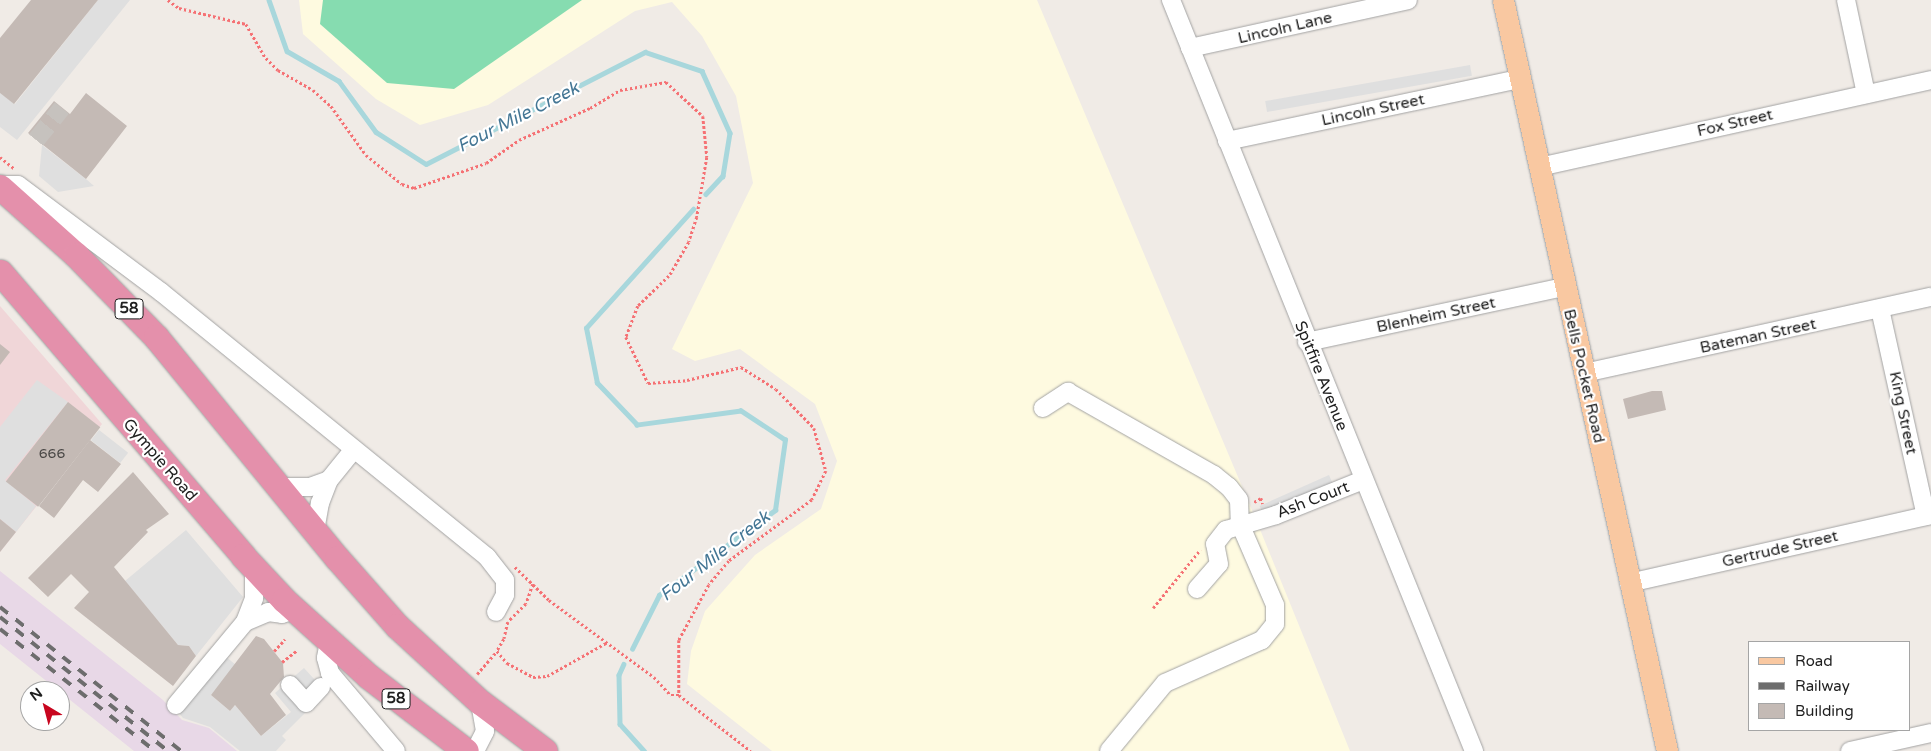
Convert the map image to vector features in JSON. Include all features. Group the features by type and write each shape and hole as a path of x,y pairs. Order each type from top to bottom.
{"highway":[{"name":"58","path":"8,193 76,255 156,337 315,531 397,626 481,690 546,751"},
{"name":"Gympie Road","path":"0,272 254,568 294,610 395,698 466,751"}],"main road":[{"name":"Bells Pocket Road","path":"1503,0 1564,287 1668,751"}],"street":[{"name":"Spitfire Avenue","path":"1171,0 1307,342 1474,751"},
{"name":"Lincoln Lane","path":"1190,48 1408,0"},
{"path":"1846,0 1866,94"},
{"name":"Lincoln Street","path":"1227,141 1519,79"},
{"name":"Fox Street","path":"1538,167 1931,80"},
{"path":"8,193 111,254 500,571 506,588 496,612"},
{"name":"Blenheim Street","path":"1307,342 1564,287"},
{"name":"Bateman Street","path":"1584,374 1931,298"},
{"name":"King Street","path":"1880,309 1928,516"},
{"path":"1043,408 1068,392 1214,475 1239,500 1240,524 1275,605 1275,624 1262,640 1165,683 1109,751"},
{"path":"315,531 320,503 329,480 353,450"},
{"path":"280,487 310,487 329,480"},
{"name":"Ash Court","path":"1198,589 1219,564 1215,544 1226,530 1363,480"},
{"name":"Gertrude Street","path":"1629,582 1928,516"},
{"path":"176,705 245,622 254,598 254,568"},
{"path":"245,622 268,612 282,614 294,610"},
{"path":"329,642 326,658 330,673 396,751"},
{"path":"290,685 306,703 321,687"},
{"path":"475,751 485,731 481,690"},
{"path":"1850,751 1931,733"}],"path":[{"path":"168,0 178,8 246,24 266,58 278,70 313,90 331,106 366,155 402,184 414,188 486,163 520,140 590,108 620,90 666,82 703,116 707,157 697,217 689,242 669,276 638,306 626,337 648,383 687,380 741,368 776,389 814,428 826,470 812,500 729,561 709,585 679,640 679,695"},
{"path":"481,690 477,673 497,651 504,639 508,622 526,604 533,584"},
{"path":"549,600 654,678 671,695 679,695 750,751"},
{"path":"274,651 285,640"},
{"path":"497,651 521,673 533,677 548,676 606,643"},
{"path":"282,662 296,651"}],"shaded area":[{"path":"98,0 130,0 17,140 0,127 0,93 15,104"},
{"path":"299,0 1037,0 1257,522 1350,751 772,751 687,684 691,651 705,611 755,555 821,509 837,461 815,404 740,349 695,361 672,349 753,183 736,96 702,36 672,2 635,11 488,105 420,125 376,99 303,34"},
{"path":"1470,65 1472,76 1267,112 1265,101"},
{"path":"42,145 94,186 58,192 39,176"},
{"path":"0,306 102,424 0,552"},
{"path":"37,380 68,402 5,480 36,506 16,532 0,519 0,427"},
{"path":"99,430 128,453 120,463 91,440"},
{"path":"1329,475 1333,484 1264,515 1260,506"},
{"path":"186,530 243,597 196,656 189,646 178,645 125,581"},
{"path":"0,571 163,700 182,720 209,728 237,751 134,751 70,700 70,681 46,681 0,644"},
{"path":"225,656 236,665 211,695 230,711 235,705 261,736 291,712 275,693 304,668 326,692 282,736 286,740 276,751 240,751 210,727 183,718 178,712"}],"green space":[{"path":"323,0 582,0 454,89 387,83 320,24"}],"building":[{"path":"31,0 98,0 14,104 0,93 0,38"},
{"path":"86,93 127,126 86,179 28,133 54,101 70,114"},
{"path":"0,344 10,352 0,365"},
{"path":"1652,391 1662,391 1666,410 1628,419 1623,399"},
{"path":"68,402 100,427 38,507 6,482"},
{"path":"90,440 121,464 98,492 83,480 54,518 39,506"},
{"path":"133,472 169,514 146,530 148,532 114,567 178,645 189,646 196,656 173,686 74,608 89,592 71,574 48,597 28,578"},
{"path":"0,519 16,532 0,552"},
{"path":"256,636 264,639 283,663 284,677 270,694 286,715 261,736 235,705 230,711 211,695"}],"waterway":[{"name":"Four Mile Creek","path":"269,0 287,51 339,81 376,132 426,164 645,52 702,71 730,133 723,176 706,194"},
{"name":"Four Mile Creek","path":"632,649 659,595 775,510 785,440 741,411 637,425 597,383 586,328 693,209"},
{"name":"Four Mile Creek","path":"624,664 619,675 620,724 644,751"}],"tunnel":[{"path":"36,140 62,108"}],"railway":[{"path":"0,607 181,751"},
{"path":"0,617 168,751"},
{"path":"0,629 155,751"}]}
